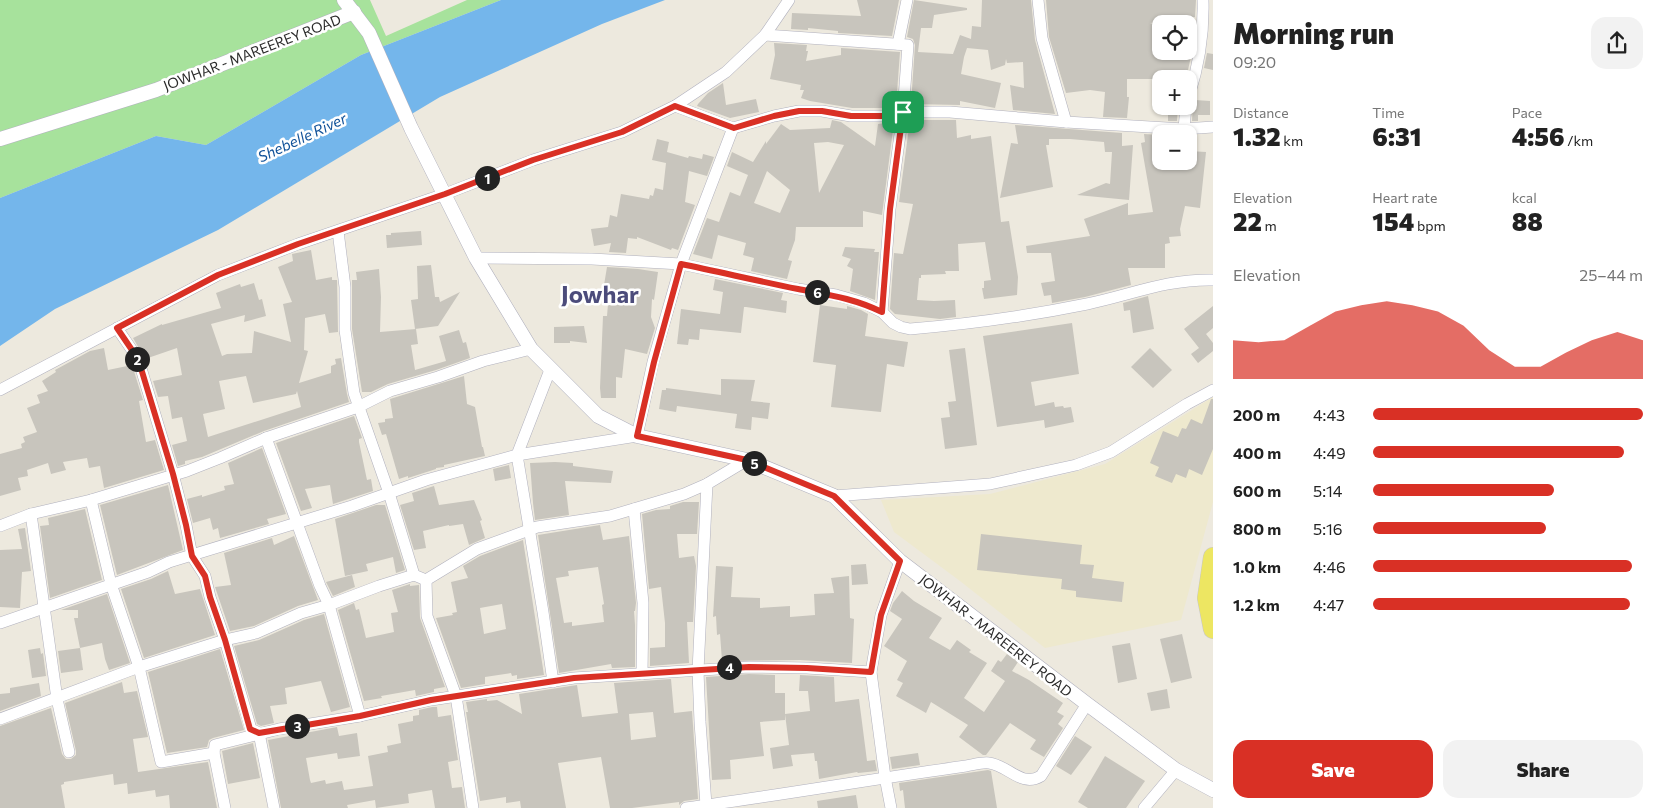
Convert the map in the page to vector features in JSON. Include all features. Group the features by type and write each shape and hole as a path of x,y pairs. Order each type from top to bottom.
{"main road":[{"path":"1213,558 1207,598 1213,629"}],"street":[{"path":"344,0 354,12"},
{"path":"0,390 218,275 298,244 445,194 533,160 622,132 675,106 726,72 765,35 789,0"},
{"path":"898,44 907,0"},
{"path":"1038,0 1042,38 1066,122"},
{"path":"1197,72 1204,20 1203,0"},
{"name":"JOWHAR - MAREEREY ROAD","path":"0,139 156,90 354,12 369,33 411,128 476,258 531,349 598,416 637,436 747,460 834,496 900,561 1086,704 1176,770 1213,790"},
{"path":"765,35 908,45 903,112 890,209 882,312"},
{"path":"675,106 734,128 799,111 822,111 851,116 884,116 903,112 968,113 1152,127"},
{"path":"1197,128 1213,126"},
{"path":"0,622 148,572 170,562 298,523 426,480 517,455 637,436 654,362 681,264 734,128"},
{"path":"338,231 345,287 345,330 354,393 390,493 414,575"},
{"path":"476,258 592,259 681,264 798,289 836,295 864,303 882,312 900,328 910,329 976,323 1047,312 1160,285 1213,280"},
{"path":"117,328 140,365 173,474 192,556 205,576 250,729 259,733"},
{"path":"0,526 31,514 90,500 173,474 220,458 266,438 358,407 390,391 438,377 483,360 531,349"},
{"path":"550,370 517,455 553,682"},
{"path":"834,496 990,484 1076,465 1111,452 1187,404 1213,390"},
{"path":"266,438 329,605 360,716"},
{"path":"426,580 477,549 547,525 610,516 684,494 707,484 747,460"},
{"path":"706,805 698,671 707,484"},
{"path":"90,500 111,584 139,667 161,762 214,753"},
{"path":"634,510 643,602 642,674"},
{"path":"31,514 57,699 69,752"},
{"path":"891,808 871,672 881,615 900,561"},
{"path":"0,719 139,667 225,640 256,633 301,613 329,605 379,586 414,575 426,580"},
{"path":"426,580 427,616 456,696 473,808"},
{"path":"225,808 214,753 215,745 259,733 360,716 456,696 574,678 759,667 871,672"},
{"path":"686,808 706,805 774,802 885,777 989,763 1028,781 1036,779 1041,776 1086,704"},
{"path":"259,733 274,808"},
{"path":"1144,808 1176,770"}],"shaded area":[{"path":"1213,397 1213,502 1181,620 1045,648 894,532 881,500 990,494 1105,464"}],"green space":[{"path":"0,0 370,0 386,36 467,0 501,0 361,55 206,145 156,136 0,198"}],"water":[{"name":"Shebelle River","path":"501,0 665,0 602,24 440,97 218,230 55,309 0,346 0,198 156,136 206,145 361,55"}],"building":[{"path":"857,0 899,0 892,36 838,33 838,31 808,28 808,30 791,29 792,13 861,16"},
{"path":"914,0 967,8 967,10 934,15 932,28 921,28 918,52 953,54 960,35 971,39 972,26 981,27 982,0 1031,0 1035,40 1055,114 1013,110 1010,85 1024,88 1023,62 1007,63 1006,59 1005,65 991,70 988,50 967,48 961,74 1001,83 995,108 960,101 960,105 911,104 915,45 913,39 907,37"},
{"path":"1046,0 1196,0 1195,15 1152,15 1152,23 1150,23 1152,24 1152,60 1190,60 1188,70 1152,70 1152,79 1127,79 1127,97 1129,97 1127,118 1103,117 1105,92 1090,90 1066,93 1049,37"},
{"path":"774,43 807,45 806,61 841,55 841,48 900,52 896,106 852,108 801,98 804,90 800,90 801,85 770,79 775,55"},
{"path":"1207,53 1213,54 1213,70 1204,68"},
{"path":"723,83 726,105 756,99 759,112 730,118 697,106 708,93"},
{"path":"1197,100 1210,101 1210,115 1198,115 1198,121 1192,121 1192,115 1197,115"},
{"path":"1168,115 1177,115 1177,121 1168,121"},
{"path":"832,120 841,122 875,146 878,124 894,122 882,215 863,211 863,227 796,227 795,240 788,260 792,261 787,279 751,271 754,258 743,255 746,243 718,235 712,259 693,254 707,218 719,222 730,192 740,196 748,175 727,166 732,152 753,162 766,141 766,144 781,124 790,130 830,128","holes":["828,142 844,145 819,193 814,143","767,171 790,190 780,213 754,203"]},
{"path":"910,120 956,120 957,138 971,135 971,139 991,136 1001,222 1009,221 1018,277 1017,295 984,299 982,288 984,288 984,281 991,280 985,242 958,244 959,271 945,271 946,274 921,275 921,278 919,278 917,300 955,300 956,317 940,319 895,314 890,309 894,253 903,254 913,204 899,202"},
{"path":"1015,125 1122,133 1122,146 1133,145 1129,200 1077,195 1106,183 1110,184 1112,152 1105,152 1104,142 1070,139 1049,139 1049,145 1046,145 1053,187 1000,198 1011,143 1018,144"},
{"path":"1144,134 1152,134 1152,170 1197,170 1197,151 1206,152 1200,208 1185,206 1180,229 1181,236 1169,237 1170,243 1165,244 1165,268 1128,268 1131,285 1052,303 1051,295 1044,296 1041,283 1055,281 1051,253 1027,253 1026,246 1090,236 1084,219 1128,203 1128,215 1153,212 1141,143 1145,142"},
{"path":"657,139 669,142 667,152 688,158 689,156 702,159 703,154 714,157 707,176 689,171 685,202 695,205 678,250 672,248 671,250 637,237 637,239 628,238 626,253 609,252 611,243 594,246 591,229 608,227 610,215 617,217 621,194 649,199 650,195 653,196 655,188 663,190 666,163 652,160"},
{"path":"421,231 422,245 387,248 386,235"},
{"path":"845,247 875,249 874,252 879,252 875,300 850,291 853,269 847,266 851,259 842,256"},
{"path":"311,250 316,280 332,277 332,280 337,280 338,332 329,333 325,314 305,318 304,350 308,351 299,383 331,373 331,366 336,364 335,359 341,358 349,402 264,431 202,457 185,461 185,464 178,466 172,445 187,441 182,417 172,419 168,396 158,397 153,381 182,375 177,348 145,359 133,338 162,324 221,308 216,293 240,284 241,287 254,283 259,300 262,299 266,316 244,322 245,315 211,324 222,356 252,353 254,331 291,342 283,304 292,302 278,267 293,261 292,254","holes":["246,376 253,403 296,394 297,391 301,407 208,437 203,414 225,409 219,381"]},
{"path":"431,265 435,297 439,297 440,302 460,292 438,326 415,329 411,300 418,299 417,266"},
{"path":"607,267 658,272 654,300 652,299 651,317 655,328 647,354 625,349 622,378 616,377 616,398 601,398 600,388 603,316 607,316 609,292 603,291"},
{"path":"379,269 381,297 380,332 416,329 418,344 411,345 415,370 446,361 439,336 459,330 463,343 466,342 470,358 388,384 371,392 362,392 352,329 352,280 357,280 356,272"},
{"path":"715,279 783,293 781,300 787,301 786,313 744,307 741,333 700,329 699,340 689,339 688,345 677,344 681,309 720,314 723,292 713,290"},
{"path":"1148,296 1154,329 1133,333 1130,310 1124,311 1123,303"},
{"path":"820,305 847,309 847,306 861,310 868,314 865,336 908,342 904,367 887,364 881,412 831,407 836,365 813,362"},
{"path":"1213,306 1213,328 1206,334 1213,343 1213,351 1198,363 1191,354 1199,348 1184,329"},
{"path":"1072,323 1079,374 1031,382 1035,406 1054,402 1055,407 1071,407 1074,422 1045,428 1044,420 997,427 983,336"},
{"path":"584,326 587,343 570,341 570,343 554,343 554,327"},
{"path":"104,348 108,370 132,365 143,400 139,401 146,442 155,440 164,470 104,488 100,466 89,468 87,458 63,462 66,470 51,474 48,463 27,470 28,476 18,478 21,490 0,496 0,454 22,448 21,444 25,442 23,437 37,432 27,408 40,403 37,395 48,391 42,381 56,372 55,370 90,351"},
{"path":"965,348 977,445 945,449 941,418 950,417 948,402 956,401 949,350"},
{"path":"1150,348 1172,370 1153,388 1131,367"},
{"path":"464,376 467,404 475,407 485,456 444,465 444,467 399,479 386,434 382,435 378,423 385,422 385,419 393,418 390,399"},
{"path":"721,379 755,380 751,401 770,403 768,419 752,417 751,430 735,428 737,414 677,406 676,412 659,409 662,390 666,390 666,388 721,395"},
{"path":"1211,399 1213,399 1213,449 1202,475 1189,469 1186,478 1176,474 1172,483 1155,476 1159,467 1150,463 1163,431 1178,437 1182,428 1186,429 1191,419 1202,424"},
{"path":"354,416 362,438 359,439 359,442 367,480 371,479 373,491 333,504 330,485 305,489 312,508 301,511 276,443"},
{"path":"262,448 286,514 267,519 269,524 220,538 218,528 213,530 210,518 193,523 187,499 202,495 202,497 225,490 224,486 234,484 228,463"},
{"path":"530,463 573,463 573,466 613,471 611,483 565,481 569,515 535,520"},
{"path":"509,465 511,478 495,481 493,469"},
{"path":"168,485 183,550 117,575 100,505"},
{"path":"434,486 439,505 474,500 482,520 480,521 485,538 469,545 463,524 449,525 423,531 426,548 414,550 400,505 414,501 412,493"},
{"path":"683,502 699,502 697,534 677,534 679,558 694,556 696,566 693,622 687,622 689,663 650,666 650,648 665,647 665,623 661,587 649,589 642,514 670,509 670,506"},
{"path":"376,505 385,505 405,570 396,573 393,557 366,564 368,571 345,576 335,519"},
{"path":"85,509 102,580 50,598 40,526 49,525 48,518"},
{"path":"600,525 603,540 629,536 636,603 634,611 635,667 612,668 611,664 559,673 538,535","holes":["598,567 604,604 602,605 604,622 572,626 572,622 564,623 556,578 569,576 568,571"]},
{"path":"25,528 31,571 22,572 20,608 0,607 0,550 22,549 18,529"},
{"path":"981,534 1082,545 1080,564 1094,565 1092,578 1124,582 1122,602 1076,597 1076,591 1061,589 1062,579 977,570"},
{"path":"294,536 318,600 298,606 254,626 230,631 215,587 231,585 224,553 272,538 274,545"},
{"path":"523,540 544,675 517,679 517,675 512,676 511,673 485,677 485,684 461,688 436,618 453,615 452,613 457,612 451,582 468,578 463,566 480,556","holes":["502,604 506,629 484,634 480,608"]},
{"path":"866,564 868,584 852,585 851,565"},
{"path":"716,566 733,567 731,597 760,598 760,608 790,606 790,617 815,615 814,594 834,593 831,578 849,576 850,618 854,619 852,663 800,660 722,661 720,634 717,635 716,616 713,617"},
{"path":"168,571 175,594 200,589 215,635 144,658 121,589"},
{"path":"352,575 355,587 333,596 326,582"},
{"path":"410,584 410,586 419,585 420,618 445,687 434,689 434,692 416,696 415,690 364,701 338,610 354,603 356,610 359,609 366,638 394,632 391,613 398,612 392,590"},
{"path":"902,591 914,601 942,618 929,638 950,650 957,640 971,650 969,652 987,663 964,698 984,712 1005,681 991,671 998,660 1001,662 1007,654 1018,662 1012,671 1063,703 1057,712 1064,716 1058,724 1063,728 1044,757 1030,749 1036,740 1010,723 986,755 983,755 959,737 968,725 931,702 926,713 896,696 903,683 897,680 907,661 884,646 902,619 890,611 893,603"},
{"path":"107,594 130,663 109,670 102,643 80,648 74,618 78,618 78,610 61,610"},
{"path":"324,614 350,707 331,712 321,681 285,688 287,704 270,706 274,723 261,726 257,724 234,646 259,640 304,620"},
{"path":"1182,634 1192,678 1171,683 1160,639"},
{"path":"1130,643 1137,679 1118,683 1112,646"},
{"path":"40,648 41,654 43,653 46,676 32,678 28,650"},
{"path":"80,648 83,670 61,673 58,651"},
{"path":"220,649 244,730 213,738 209,740 207,747 167,753 148,672"},
{"path":"749,674 775,675 775,693 785,693 785,720 760,722 764,756 730,760 731,779 712,780 706,677"},
{"path":"800,675 834,677 835,702 859,699 867,761 875,760 877,771 857,772 819,779 814,753 791,755 793,766 773,769 770,748 789,745 785,714 810,711 808,691 799,691"},
{"path":"671,679 674,713 692,711 698,799 684,801 679,805 679,802 632,808 610,808 601,757 558,763 566,808 521,808 520,801 506,803 506,797 480,801 466,702 487,699 487,701 497,700 522,714 519,694 577,685 582,717 618,713 614,683","holes":["653,712 656,737 631,740 629,714"]},
{"path":"122,682 124,693 137,691 148,737 133,739 138,772 208,762 217,808 170,808 169,795 156,797 155,790 128,794 127,783 114,785 113,774 64,782 61,785 65,808 0,808 0,726 51,708 62,754 66,759 71,759 76,755 76,751 65,703"},
{"path":"39,683 41,696 0,711 0,694 10,693 10,688"},
{"path":"1167,689 1170,708 1151,711 1147,693"},
{"path":"437,707 438,717 451,715 458,760 448,762 452,788 462,787 465,808 435,808 432,790 408,794 409,803 376,808 375,800 347,805 348,808 281,808 268,740 337,727 339,736 357,733 360,756 338,759 337,753 306,758 310,780 311,783 325,780 326,784 342,781 344,790 373,786 368,756 388,752 387,746 401,743 398,724 413,721 413,716 419,715 419,710"},
{"path":"1075,736 1092,747 1071,775 1056,766"},
{"path":"253,743 260,778 228,784 222,751"},
{"path":"918,753 920,765 892,769 890,757"},
{"path":"1105,756 1145,781 1126,808 1088,808 1078,802"},
{"path":"991,771 997,808 905,808 903,790 900,791 899,783"},
{"path":"856,795 858,808 818,808 817,801"}],"district":[{"name":"Jowhar","path":"600,293"}],"route":[{"path":"675,106 734,128 799,111 822,111 851,116 884,116 903,112 890,209 882,312 864,303 836,295 798,289 681,264 654,362 637,436 747,460 834,496 900,561 881,615 871,672 749,667 574,678 431,700 360,716 259,733 250,729 205,576 192,556 173,474 140,365 117,328 218,275 298,244 445,194 533,160 622,132 675,106"}]}
